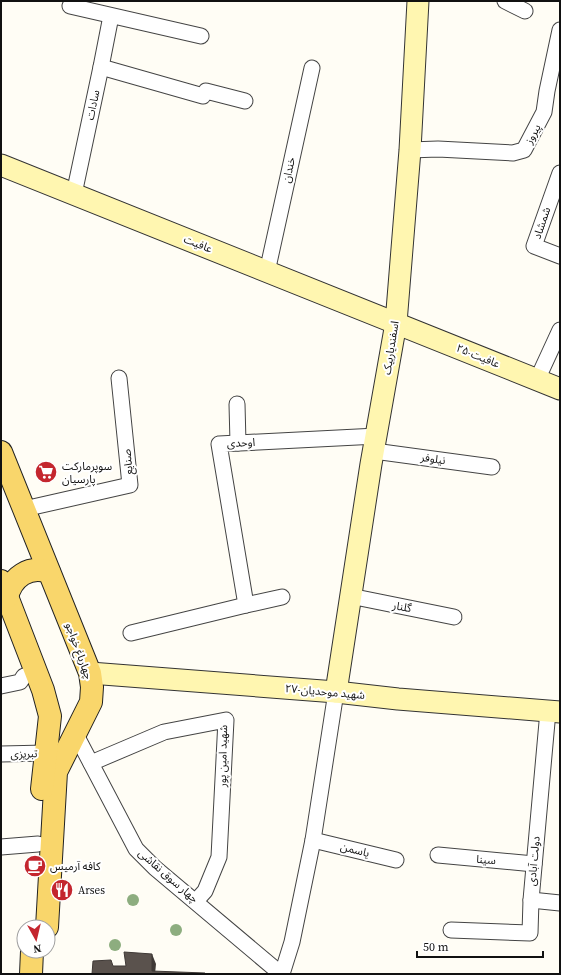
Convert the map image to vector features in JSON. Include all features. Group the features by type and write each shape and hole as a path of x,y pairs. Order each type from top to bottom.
{"main road":[{"name":"چهارباغ خواجو","path":"1,452 90,673 92,687 91,702 56,772 47,919"},
{"path":"49,572 36,570 23,573 12,584 4,589 36,672 50,716 56,723 65,726 78,726"},
{"path":"33,919 38,823 50,716"},
{"path":"31,974 32,959"},
{"path":"46,959 46,974"}],"street":[{"name":"اسفندیاربیک","path":"336,692 350,596 396,323 410,150 418,1"},
{"path":"505,1 525,11"},
{"path":"70,6 201,36"},
{"name":"سادات","path":"74,194 111,16"},
{"name":"پیروز","path":"410,150 438,149 513,153 524,150 553,94 560,30"},
{"path":"101,67 202,96 206,91 245,101"},
{"name":"خندان","path":"267,272 312,68"},
{"name":"عافیت","path":"1,165 396,323"},
{"name":"شمشاد","path":"560,173 534,246 560,256"},
{"name":"۲۵-عافیت","path":"396,323 560,389"},
{"path":"538,380 560,330"},
{"name":"صنایع","path":"24,509 130,486 119,378"},
{"path":"237,404 238,444"},
{"name":"اوحدی","path":"246,604 219,444 375,444"},
{"name":"نیلوفر","path":"375,444 492,467"},
{"name":"گلنار","path":"350,596 454,617"},
{"path":"131,633 246,604 282,597"},
{"path":"1,686 20,682 24,676 36,672"},
{"name":"۲۷-شهید موحدیان","path":"90,673 336,692 398,699 554,712"},
{"name":"چهار سوق نقاشی","path":"78,726 91,763 136,849 155,868 281,974 292,942 313,840 336,692"},
{"name":"دولت آبادی","path":"450,930 530,933 534,864 554,712"},
{"name":"شهید امین پور","path":"91,763 164,732 226,720 219,857 205,891 196,901"},
{"name":"تبریزی","path":"1,754 46,753"},
{"name":"یاسمن","path":"313,840 396,860"},
{"path":"1,847 38,844"},
{"name":"سینا","path":"438,856 534,864"},
{"path":"531,900 560,903"}],"building":[{"path":"124,952 152,954 152,971 205,974 92,974 93,961 111,960 113,966 126,966"}],"place":[{"name":"سوپرمارکت پارسیان","path":"46,472"},
{"name":"کافه آرمیس","path":"35,866"},
{"name":"Arses","path":"62,890"}]}
